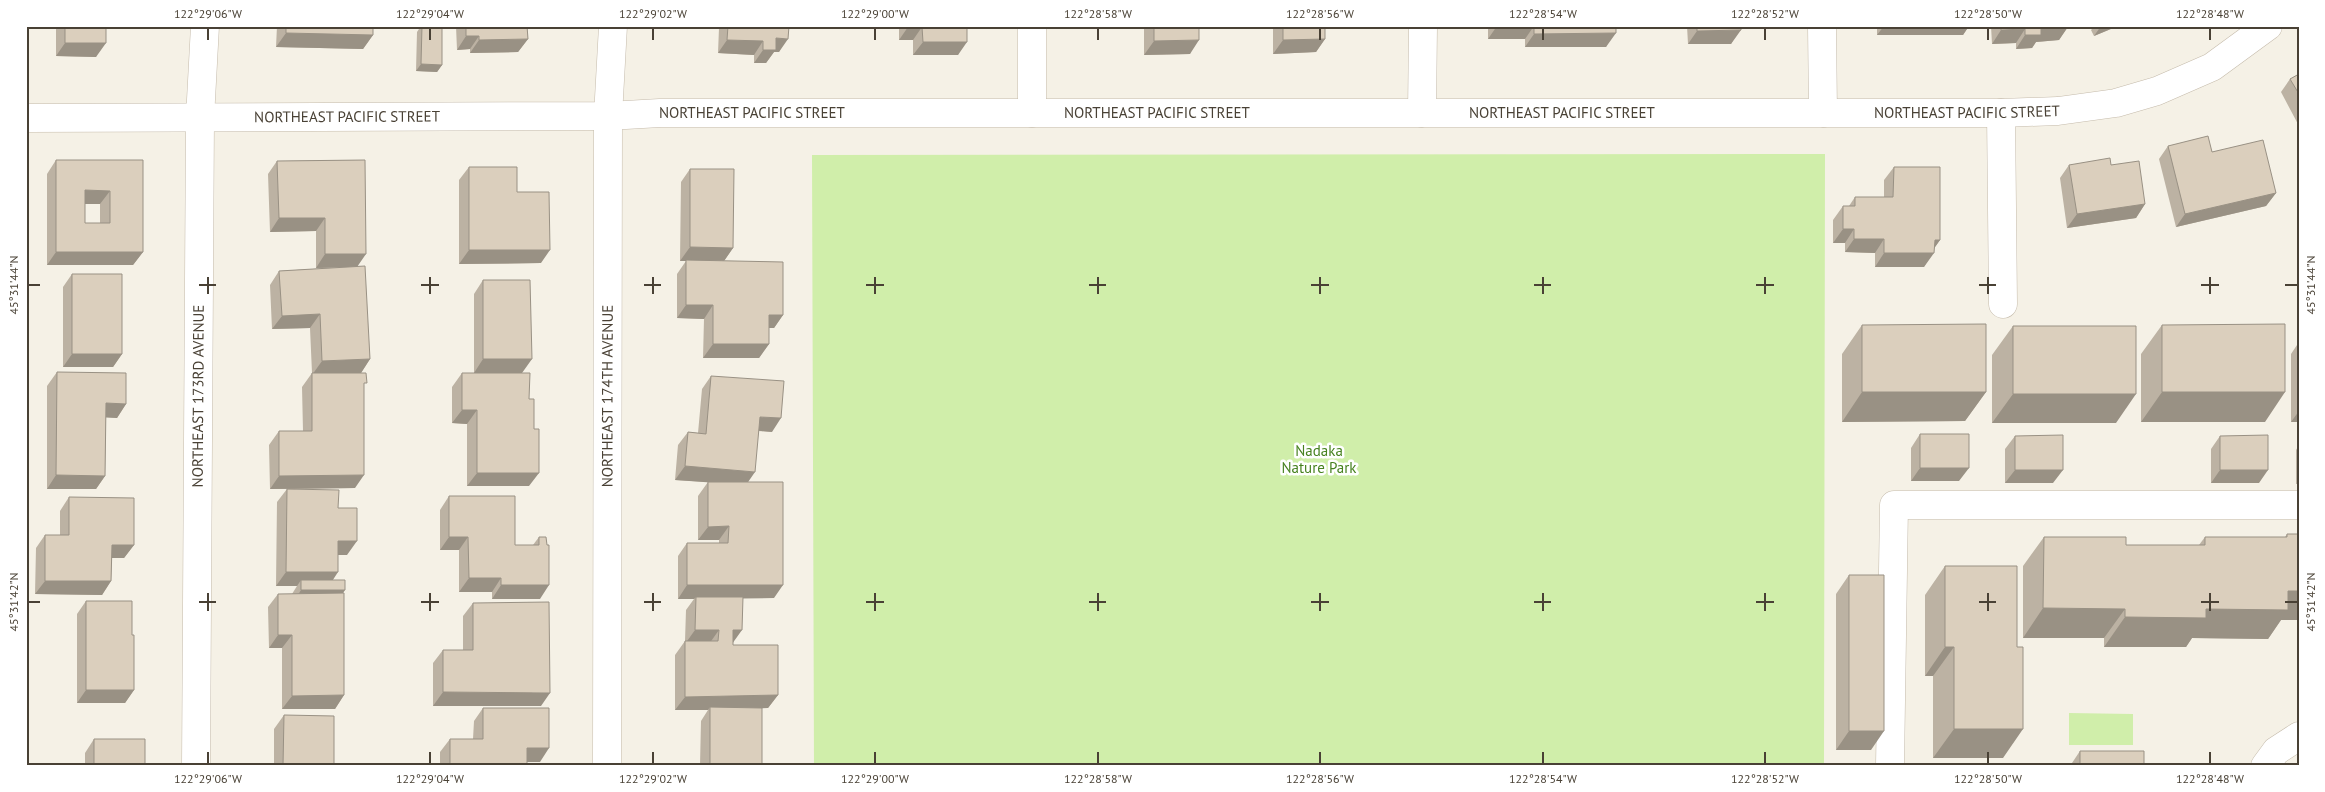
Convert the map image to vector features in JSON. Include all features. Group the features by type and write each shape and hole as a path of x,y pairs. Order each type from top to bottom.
{"street":[{"name":"NORTHEAST 173RD AVENUE","path":"196,766 200,118 204,26"},
{"name":"NORTHEAST 174TH AVENUE","path":"607,766 608,116 613,26"},
{"path":"1032,26 1032,113"},
{"path":"1422,113 1423,26"},
{"path":"1822,26 1822,113"},
{"name":"NORTHEAST PACIFIC STREET","path":"26,118 608,116 660,113 2001,113 2058,111 2116,103 2157,91 2212,67 2268,26"},
{"path":"2001,113 2003,304"},
{"path":"1890,766 1894,505 2299,505"},
{"path":"2270,759 2299,736"}],"green space":[{"name":"Nadaka Nature Park","path":"1825,154 1824,766 814,766 812,155"},
{"path":"2069,713 2133,714 2133,745 2069,745"}],"building":[{"path":"65,26 106,26 106,43 65,43"},
{"path":"286,26 373,26 373,35 286,33"},
{"path":"422,26 442,26 442,65 421,64"},
{"path":"466,26 527,26 528,39 479,40 479,36 466,36"},
{"path":"728,26 789,26 788,39 776,38 776,50 763,50 763,41 727,40"},
{"path":"908,26 967,26 967,42 923,42 922,27"},
{"path":"1154,26 1199,26 1199,40 1154,41"},
{"path":"1283,26 1325,26 1325,39 1283,40"},
{"path":"1534,26 1616,26 1616,33 1534,34"},
{"path":"1697,26 1741,26 1741,30 1697,31"},
{"path":"2001,26 2068,27 2041,28 2041,35 2025,35 2025,29 2001,30"},
{"path":"2299,74 2299,94 2290,79"},
{"path":"2208,136 2212,152 2263,140 2276,193 2185,214 2168,146"},
{"path":"2110,158 2111,165 2139,161 2145,204 2077,214 2069,165"},
{"path":"56,160 143,160 143,252 56,252","holes":["85,190 110,191 110,223 85,223"]},
{"path":"365,160 366,254 325,254 325,218 279,218 277,161"},
{"path":"469,167 517,167 517,192 549,192 550,250 469,250"},
{"path":"1894,167 1940,167 1940,240 1935,240 1934,253 1884,253 1884,239 1854,239 1854,229 1843,229 1843,206 1855,206 1855,197 1893,197"},
{"path":"690,169 734,169 733,248 690,247"},
{"path":"686,260 783,262 783,315 769,315 769,344 713,344 713,305 686,305"},
{"path":"365,266 370,359 322,361 320,314 282,316 279,271"},
{"path":"72,274 122,274 122,354 72,354"},
{"path":"483,280 530,280 532,359 483,359"},
{"path":"1986,324 1986,392 1862,392 1862,325"},
{"path":"2285,324 2285,392 2162,392 2162,325"},
{"path":"2013,326 2136,326 2136,394 2013,394"},
{"path":"57,372 126,373 126,404 106,403 105,476 56,475"},
{"path":"312,373 366,373 367,383 364,383 364,475 279,476 279,431 312,431"},
{"path":"462,373 530,373 529,399 534,399 534,429 539,429 539,473 477,473 477,410 462,410"},
{"path":"711,376 784,381 781,418 760,417 755,472 685,466 688,432 706,434"},
{"path":"1920,434 1969,434 1969,468 1920,468"},
{"path":"2063,435 2063,470 2015,470 2015,436"},
{"path":"2268,435 2268,470 2220,470 2220,436"},
{"path":"708,482 783,482 783,585 687,585 687,543 728,543 729,526 708,527"},
{"path":"287,489 339,490 338,508 357,508 357,541 338,541 338,572 286,572"},
{"path":"449,496 515,496 515,545 539,545 539,537 546,537 547,545 549,545 549,585 501,585 501,578 469,578 468,537 449,537"},
{"path":"69,497 134,498 134,545 112,545 111,581 45,581 45,535 69,535"},
{"path":"2287,534 2299,534 2299,591 2288,591 2288,610 2206,609 2206,618 2125,617 2125,609 2043,608 2044,537 2126,537 2126,545 2205,545 2205,537 2287,537"},
{"path":"1945,566 2017,566 2017,647 2023,647 2023,729 1954,729 1954,647 1945,647"},
{"path":"1849,575 1884,575 1884,731 1849,731"},
{"path":"301,580 345,580 345,590 301,590"},
{"path":"344,593 344,695 292,696 292,635 278,635 278,594"},
{"path":"696,597 743,597 742,630 733,630 733,645 778,645 778,695 685,697 685,641 718,641 719,630 695,630"},
{"path":"86,601 132,601 134,690 86,690"},
{"path":"549,602 550,693 443,692 443,650 473,650 473,603"},
{"path":"710,707 762,708 762,766 710,766"},
{"path":"483,708 549,708 549,748 527,748 527,766 450,766 450,739 483,739"},
{"path":"284,715 334,716 334,766 283,766"},
{"path":"94,739 145,739 145,766 94,766"},
{"path":"2080,751 2144,751 2144,766 2080,766"}]}
